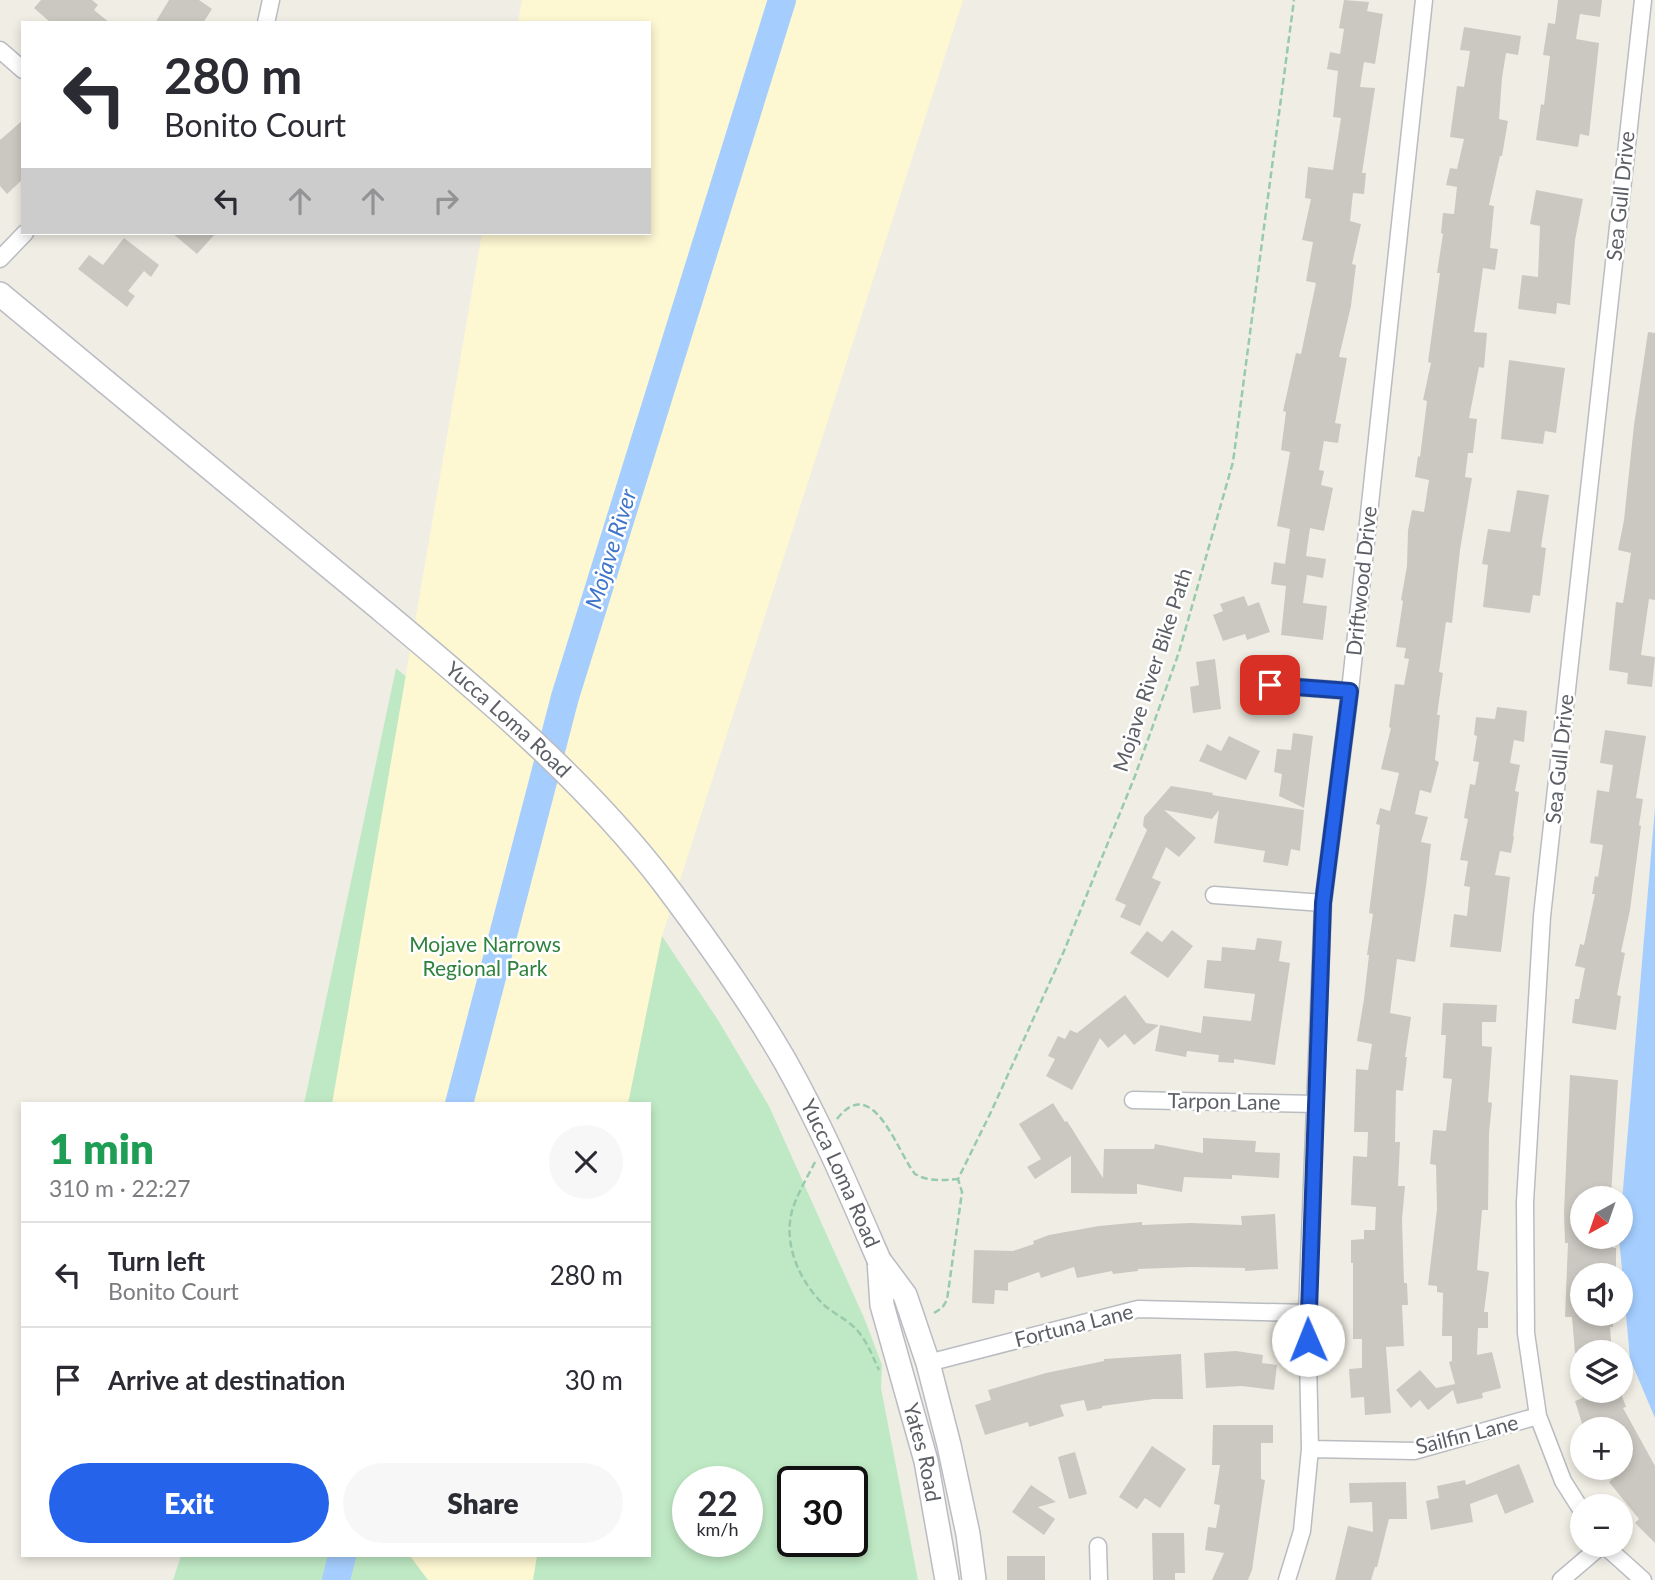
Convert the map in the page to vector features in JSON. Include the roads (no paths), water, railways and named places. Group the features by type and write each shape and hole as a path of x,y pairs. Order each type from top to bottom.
{"main road":[{"name":"Yucca Loma Road","path":"0,294 525,733 624,837 663,882 742,993 784,1061 815,1119 879,1260 905,1295 921,1341"},
{"name":"Yucca Loma Road","path":"879,1260 882,1305 889,1326"},
{"name":"Yates Road","path":"889,1326 926,1461 947,1580"},
{"name":"Yates Road","path":"921,1341 949,1445 974,1580"}],"street":[{"path":"266,21 271,0"},
{"name":"Driftwood Drive","path":"1287,1580 1302,1531 1310,1449 1307,1313 1323,903 1350,691 1424,0"},
{"name":"Sea Gull Drive","path":"1571,1494 1563,1481 1538,1416 1526,1333 1525,1202 1542,916 1643,0"},
{"path":"0,50 21,68"},
{"path":"0,259 23,235"},
{"path":"1270,685 1350,691"},
{"path":"1214,895 1323,903"},
{"name":"Tarpon Lane","path":"1133,1100 1315,1104"},
{"name":"Fortuna Lane","path":"928,1363 1138,1309 1307,1313"},
{"name":"Sailfin Lane","path":"1310,1449 1414,1451 1538,1416"},
{"path":"1098,1546 1099,1580"},
{"path":"1562,1580 1589,1557"},
{"path":"1617,1557 1643,1580"}],"water":[{"path":"1655,807 1655,1418 1633,1366 1633,1340 1628,1340 1627,1326 1633,1326 1633,1263 1621,1263 1620,1250 1633,1250 1633,1186 1623,1186"}],"waterway":[{"name":"Mojave River","path":"460,1102 565,697 782,0"},
{"name":"Mojave River","path":"336,1580 342,1557"}],"park label":[{"name":"Mojave Narrows Regional Park","path":"485,957"}]}
